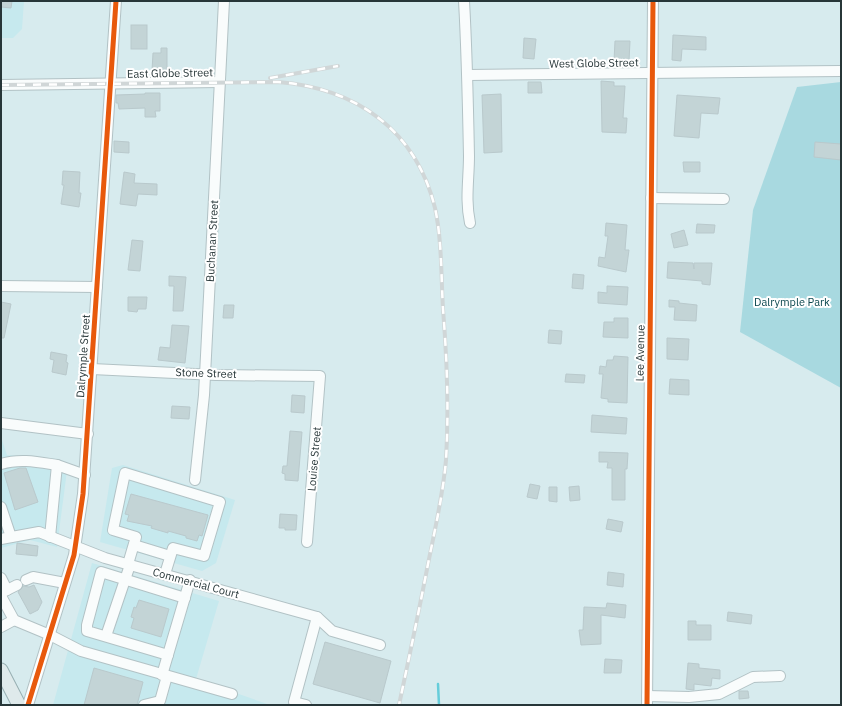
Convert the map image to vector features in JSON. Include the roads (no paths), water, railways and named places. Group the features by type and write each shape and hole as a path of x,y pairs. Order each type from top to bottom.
{"main road":[{"path":"1,670 19,705"}],"street":[{"name":"Dalrymple Street","path":"28,705 75,548 85,475 116,1"},
{"name":"Buchanan Street","path":"195,480 205,373 224,1"},
{"path":"464,1 468,75 469,166 466,193 470,222"},
{"name":"Lee Avenue","path":"647,701 653,1"},
{"name":"West Globe Street","path":"468,75 841,70"},
{"name":"East Globe Street","path":"1,85 220,82"},
{"path":"651,198 724,199"},
{"path":"1,286 97,287"},
{"name":"Stone Street","path":"92,369 320,376"},
{"name":"Louise Street","path":"307,542 320,376"},
{"path":"1,423 88,434"},
{"path":"1,464 11,461 34,461 57,465 85,475"},
{"path":"50,537 57,465"},
{"path":"106,636 129,565 136,537 113,530 125,473 220,502 204,556 173,548 165,574"},
{"path":"1,507 12,538"},
{"name":"Commercial Court","path":"1,539 39,532 75,548 105,558 190,580 316,617"},
{"path":"134,545 170,556"},
{"path":"105,558 86,628 87,631 168,656"},
{"path":"101,572 185,598"},
{"path":"3,593 33,576 65,583"},
{"path":"1,578 3,593 14,620 50,635 81,651 164,676 232,694"},
{"path":"144,705 160,701 168,656 190,580"},
{"path":"306,705 294,702 316,617 332,631 380,645"},
{"path":"1,627 14,620"},
{"path":"647,701 719,694 753,677 780,676"}],"waterway":[{"path":"438,684 439,705"}],"railway":[{"path":"270,78 338,66"},
{"path":"1,85 278,82 306,86 333,93 357,104 379,118 398,135 413,156 426,180 435,208 439,233 446,366 447,441 443,486 418,617 399,705"}],"park label":[{"name":"Dalrymple Park","path":"792,302"}]}
